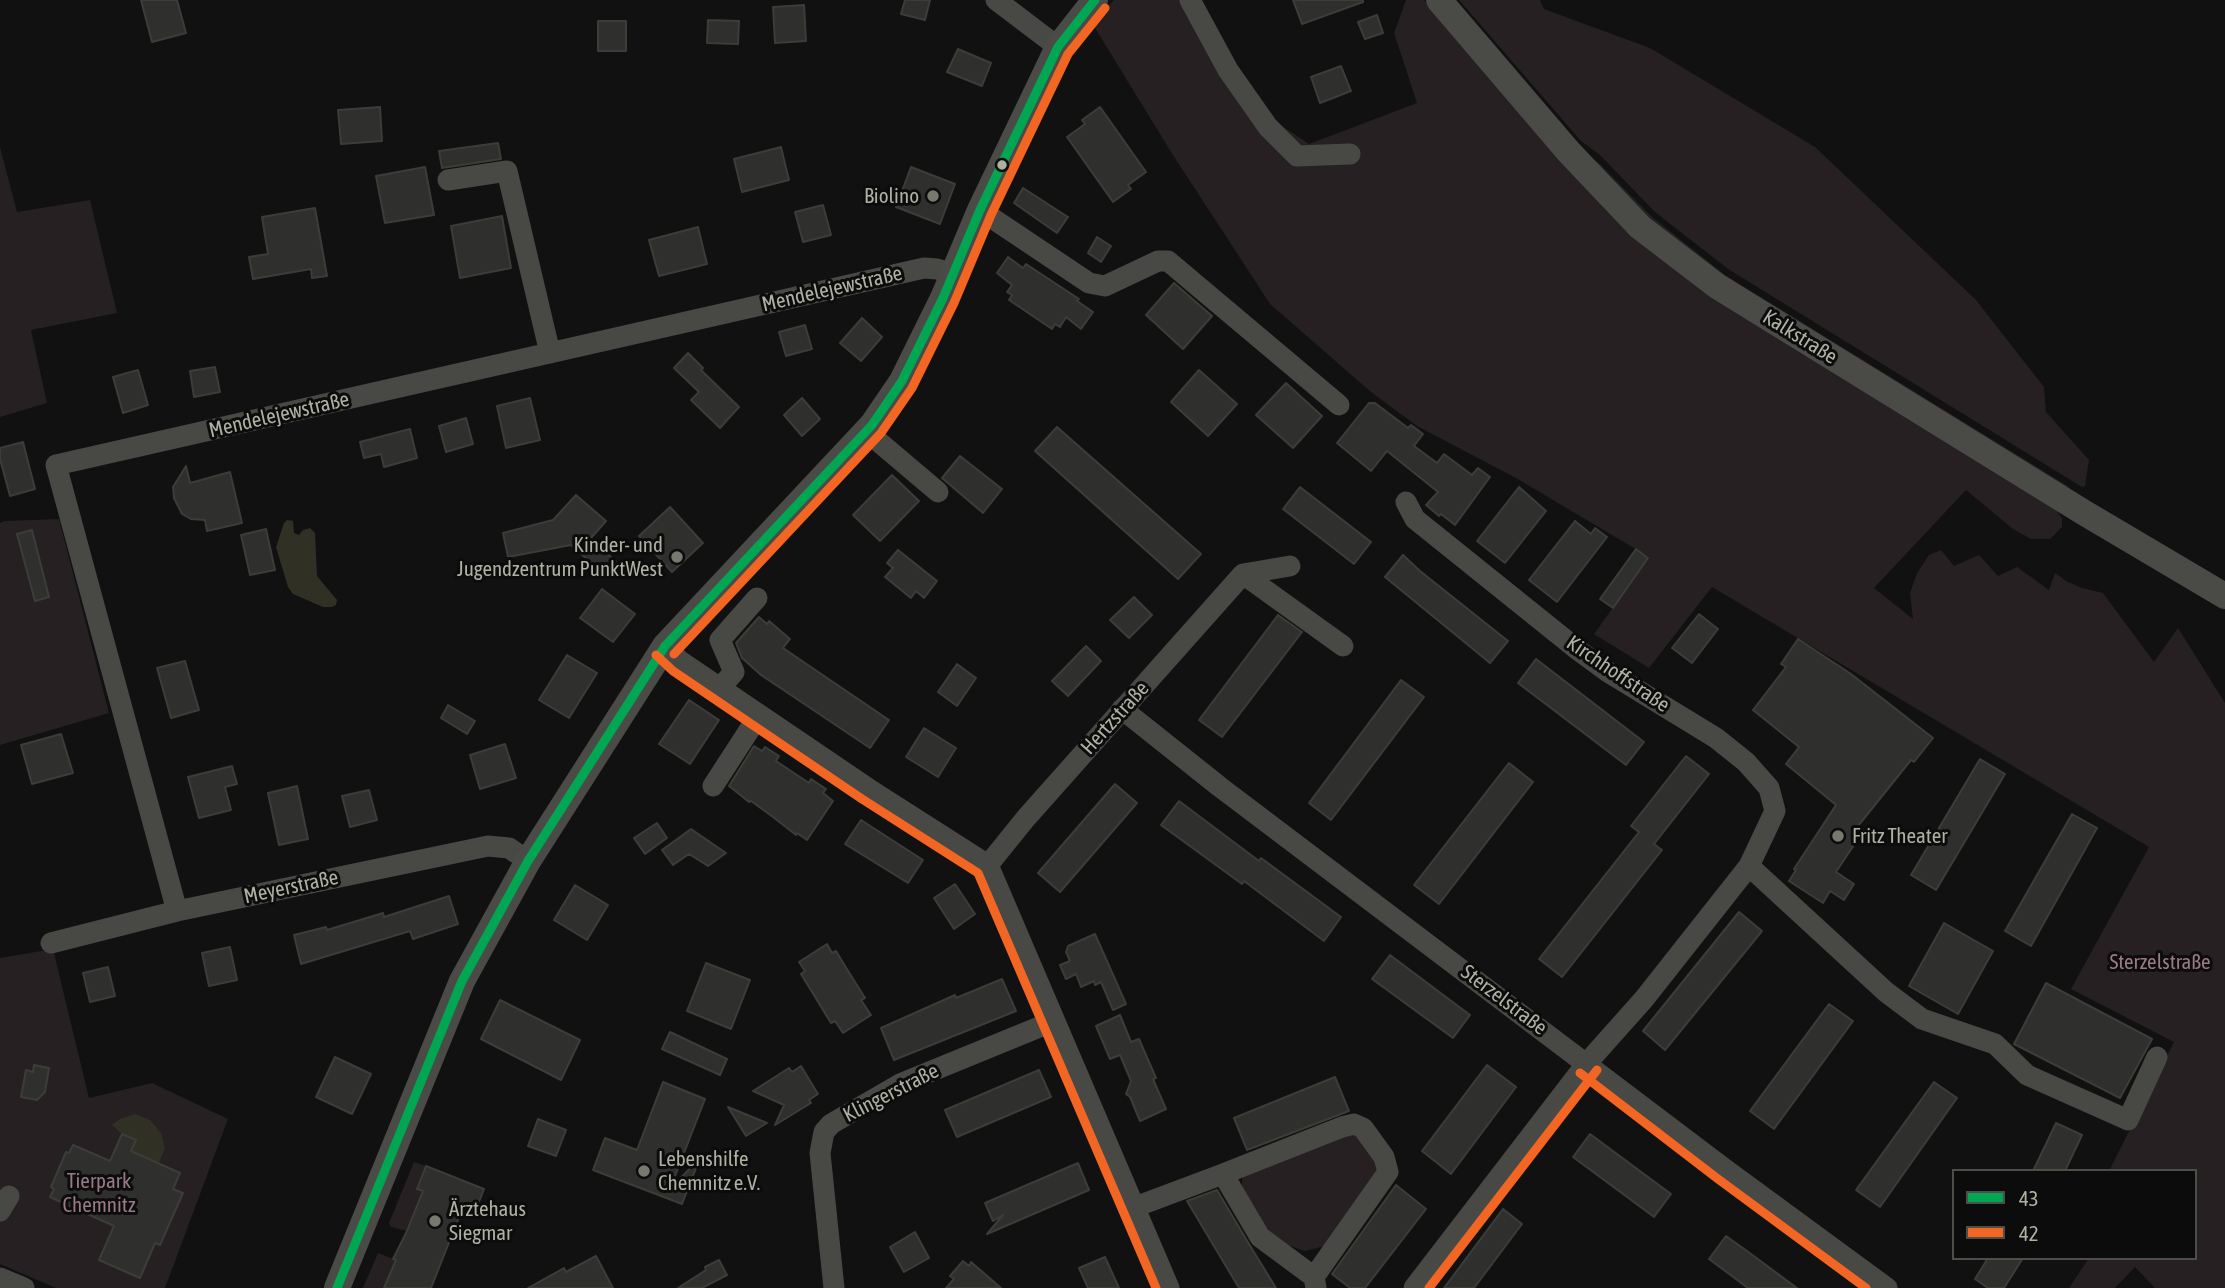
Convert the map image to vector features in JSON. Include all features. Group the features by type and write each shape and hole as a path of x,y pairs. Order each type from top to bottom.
{"main road":[{"path":"337,1288 462,981 528,861 665,646 866,431 902,381 1058,47 1095,0"},
{"name":"Kalkstraße","path":"1438,0 1568,151 1640,227 1717,286 2071,505 2225,596"}],"street":[{"path":"996,0 1058,47"},
{"path":"1190,0 1228,71 1268,127 1297,156 1350,154"},
{"path":"448,180 506,171 550,353"},
{"path":"980,210 1089,283 1105,286 1158,261 1168,261 1339,405"},
{"name":"Mendelejewstraße","path":"177,911 56,465 924,268 953,274"},
{"path":"866,431 938,492"},
{"name":"Kirchhoffstraße","path":"1406,502 1415,519 1578,650 1608,672 1716,738 1746,762 1769,788 1775,811 1749,866 1644,999 1587,1063 1413,1288"},
{"path":"1244,574 1290,566"},
{"path":"1244,574 1343,646"},
{"name":"Hertzstraße","path":"988,865 1026,818 1244,574"},
{"path":"720,688 734,673 720,640 757,598"},
{"path":"665,646 680,661 759,715 988,865 1169,1288"},
{"name":"Sterzelstraße","path":"1122,709 1220,787 1884,1287"},
{"path":"713,786 759,715"},
{"name":"Meyerstraße","path":"51,943 177,911 488,846 509,848 528,861"},
{"path":"1749,866 1904,1006 1922,1019 1995,1044 2027,1075 2128,1120 2157,1057"},
{"name":"Klingerstraße","path":"834,1288 820,1153 824,1132 831,1124 900,1084 1054,1021"},
{"path":"1135,1207 1354,1124 1363,1128 1384,1157 1388,1172 1315,1282 1260,1237 1223,1174"},
{"path":"0,1278 24,1288"}],"green space":[{"path":"1114,0 1202,0 1235,63 1276,122 1309,144 1417,103 1394,33 1406,0 1424,0 1561,157 1633,233 2055,509 2062,518 2062,527 2050,539 2031,539 2013,529 1966,490 1874,588 1913,619 1910,593 1917,573 1929,555 1941,550 1954,566 1979,555 1998,576 2017,567 2049,590 2055,573 2082,588 2103,593 2154,662 2178,628 2225,703 2225,1288 2155,1288 2135,1267 2115,1288 2069,1288 2088,1260 2197,1260 2197,1169 2110,1169 2174,1042 2071,989 2149,847 1712,587 1649,668 1594,634 1649,557 1516,478 1417,426 1371,392 1270,304 1171,152 1092,23"},
{"path":"1459,0 1540,0 1544,9 1650,48 1815,147 1976,300 2044,387 2046,412 2089,460 2085,486 2082,487 1728,269 1655,212 1600,155 1581,141"},
{"path":"0,147 17,212 90,200 117,313 31,330 47,403 0,417"},
{"path":"1582,152 1600,164 1651,216 1725,275 2071,488 2056,484 1722,279 1647,220"},
{"path":"59,519 109,713 0,745 0,523"},
{"name":"Tierpark Chemnitz","path":"53,949 89,1098 152,1083 228,1119 165,1288 56,1288 0,1264 0,958"},
{"path":"1355,1130 1382,1163 1325,1246 1305,1251 1284,1244 1261,1225 1242,1190 1242,1177"},
{"path":"414,1162 426,1166 417,1188 423,1191 407,1231 391,1227 389,1223"},
{"path":"378,1253 396,1260 384,1288 363,1288"}],"shaded area":[{"path":"287,520 293,521 294,533 299,535 310,528 315,533 317,576 337,600 336,605 323,607 293,594 288,587 276,547"},
{"path":"135,1114 150,1120 161,1133 165,1148 159,1163 131,1151 136,1140 122,1134 112,1125"}],"building":[{"path":"141,0 177,0 186,33 152,42"},
{"path":"905,0 930,0 925,20 901,14"},
{"path":"1293,0 1363,0 1363,2 1302,24"},
{"path":"804,5 806,41 775,43 773,7"},
{"path":"1377,15 1383,33 1365,39 1358,22"},
{"path":"708,20 739,21 738,44 707,43"},
{"path":"598,21 626,21 626,51 598,51"},
{"path":"958,49 991,63 982,86 947,72"},
{"path":"1341,66 1351,91 1320,103 1311,77"},
{"path":"380,107 382,141 341,144 338,110"},
{"path":"1100,107 1146,172 1128,185 1131,189 1113,202 1067,137 1085,124 1082,120"},
{"path":"498,143 501,159 442,168 439,151"},
{"path":"781,147 789,180 742,192 734,159"},
{"path":"425,167 434,215 385,223 376,176"},
{"path":"911,167 955,184 940,224 896,207"},
{"path":"1023,188 1068,217 1057,233 1014,203"},
{"path":"823,205 831,235 803,242 795,212"},
{"path":"315,208 327,276 312,278 311,269 253,279 249,257 268,254 262,217"},
{"path":"502,216 511,268 460,278 451,226"},
{"path":"698,227 707,264 659,276 649,240"},
{"path":"1097,237 1111,246 1101,262 1088,253"},
{"path":"1008,257 1023,268 1026,264 1079,299 1077,301 1093,312 1081,329 1066,317 1060,327 1055,324 1052,329 1009,300 1012,295 1007,292 1012,285 997,273"},
{"path":"1174,283 1212,316 1183,349 1146,315"},
{"path":"862,318 882,337 861,361 840,343"},
{"path":"805,325 812,349 786,356 779,332"},
{"path":"688,353 703,368 701,370 739,407 720,428 691,400 699,392 674,368"},
{"path":"215,367 220,392 194,397 190,371"},
{"path":"138,370 148,405 123,413 113,377"},
{"path":"1199,370 1237,404 1208,436 1171,402"},
{"path":"1286,383 1322,416 1293,448 1256,415"},
{"path":"530,398 540,440 506,448 497,406"},
{"path":"802,398 820,419 802,436 784,415"},
{"path":"1369,403 1375,403 1408,428 1411,425 1423,434 1414,446 1437,463 1444,454 1472,475 1478,468 1490,477 1455,525 1426,505 1438,492 1387,451 1371,471 1337,443"},
{"path":"466,418 473,444 446,452 439,426"},
{"path":"1057,427 1201,554 1178,579 1035,451"},
{"path":"410,429 417,458 384,467 381,454 364,458 360,442"},
{"path":"23,442 35,489 10,496 0,459 0,448"},
{"path":"960,456 1002,489 983,513 942,478"},
{"path":"186,466 190,483 230,472 242,523 207,531 205,520 191,519 182,514 174,498 173,487"},
{"path":"892,475 919,501 880,541 853,515"},
{"path":"1300,487 1371,542 1354,564 1283,509"},
{"path":"1519,487 1546,511 1505,563 1477,541"},
{"path":"576,495 606,521 591,538 618,564 606,576 571,545 508,557 503,533 553,520"},
{"path":"670,507 703,543 672,572 639,536"},
{"path":"1575,521 1591,534 1595,528 1607,537 1557,602 1529,580"},
{"path":"266,529 275,570 250,575 241,535"},
{"path":"32,530 49,597 35,601 17,534"},
{"path":"1636,549 1648,558 1613,608 1600,599"},
{"path":"898,550 937,581 924,598 916,591 911,598 885,577 893,568 887,563"},
{"path":"1403,555 1508,641 1490,663 1385,577"},
{"path":"602,589 635,614 613,642 580,618"},
{"path":"1134,597 1152,615 1129,638 1110,620"},
{"path":"1699,614 1718,629 1692,663 1672,648"},
{"path":"1278,615 1302,632 1222,737 1199,720"},
{"path":"759,617 767,624 769,621 790,639 783,648 889,720 870,748 761,675 742,658 736,643"},
{"path":"1798,639 1851,674 1933,738 1914,762 1911,760 1858,826 1864,830 1836,872 1854,884 1844,900 1830,891 1823,903 1789,881 1836,805 1786,764 1799,747 1753,710 1786,667 1781,664"},
{"path":"1086,646 1101,661 1068,696 1052,681"},
{"path":"567,655 597,673 569,718 539,700"},
{"path":"1536,659 1644,742 1626,765 1518,683"},
{"path":"185,661 199,710 171,718 157,668"},
{"path":"957,664 976,678 957,706 938,692"},
{"path":"1401,680 1424,697 1331,820 1309,803"},
{"path":"689,700 719,720 690,764 659,744"},
{"path":"448,705 475,721 467,734 441,718"},
{"path":"924,728 956,748 938,777 906,757"},
{"path":"61,734 73,773 32,784 21,745"},
{"path":"505,744 516,778 480,789 470,755"},
{"path":"754,746 762,751 765,747 779,756 776,761 809,783 811,779 826,789 823,793 833,801 807,840 797,833 796,835 729,786"},
{"path":"1686,756 1709,774 1654,844 1662,850 1562,977 1539,959 1639,832 1631,826"},
{"path":"1980,759 2005,774 1936,890 1911,875"},
{"path":"1509,763 1533,782 1439,904 1414,885"},
{"path":"232,766 237,784 225,787 231,810 199,818 188,777"},
{"path":"1115,784 1137,803 1060,892 1038,873"},
{"path":"297,786 308,839 279,845 268,793"},
{"path":"369,790 377,820 350,827 342,796"},
{"path":"1179,801 1259,861 1261,858 1341,917 1324,941 1244,881 1242,884 1161,825"},
{"path":"2072,814 2097,828 2031,946 2005,931"},
{"path":"861,820 923,860 908,883 845,844"},
{"path":"657,823 667,838 645,854 634,838"},
{"path":"691,829 726,853 708,866 689,854 673,865 662,850"},
{"path":"955,884 975,914 954,929 934,898"},
{"path":"575,885 608,905 587,940 554,920"},
{"path":"449,896 458,924 413,939 410,931 301,964 294,935 326,927 327,930 383,913 384,917"},
{"path":"1739,912 1762,931 1665,1050 1643,1031"},
{"path":"1944,923 1993,951 1958,1014 1909,986"},
{"path":"1095,934 1126,1004 1113,1010 1101,982 1095,985 1094,981 1081,987 1076,974 1066,979 1060,965 1070,961 1066,952 1068,946"},
{"path":"827,944 832,953 836,951 865,998 861,1000 871,1015 843,1033 835,1021 831,1023 801,974 805,971 799,962"},
{"path":"230,947 237,980 209,986 202,953"},
{"path":"1390,955 1470,1015 1453,1038 1372,979"},
{"path":"706,963 750,980 731,1029 687,1011"},
{"path":"108,967 115,996 90,1002 83,973"},
{"path":"1002,979 1016,1011 894,1060 881,1028 955,995 956,998"},
{"path":"2046,983 2152,1039 2120,1098 2014,1044"},
{"path":"500,1000 580,1040 561,1080 481,1039"},
{"path":"1829,1004 1853,1021 1774,1129 1750,1111"},
{"path":"1120,1015 1131,1042 1139,1039 1166,1109 1140,1121 1130,1097 1126,1094 1131,1081 1120,1055 1110,1059 1096,1026"},
{"path":"670,1032 727,1059 720,1075 662,1049"},
{"path":"335,1057 371,1074 352,1114 316,1097"},
{"path":"34,1065 49,1068 45,1092 37,1100 21,1097 26,1070 33,1072"},
{"path":"1487,1065 1516,1087 1451,1174 1422,1151"},
{"path":"801,1066 818,1094 809,1100 811,1103 775,1125 784,1105 753,1091 789,1068 792,1072"},
{"path":"1039,1070 1051,1097 957,1137 945,1110"},
{"path":"1335,1077 1349,1111 1247,1150 1234,1118"},
{"path":"663,1082 705,1099 670,1189 700,1158 682,1204 593,1170 605,1138 637,1150"},
{"path":"1934,1082 1957,1098 1880,1207 1856,1190"},
{"path":"728,1107 767,1123 746,1136"},
{"path":"538,1119 566,1130 556,1156 528,1146"},
{"path":"2056,1123 2082,1135 2066,1169 2034,1169"},
{"path":"122,1134 136,1140 131,1151 180,1173 173,1189 183,1193 160,1245 155,1243 140,1278 99,1260 114,1226 50,1197 54,1189 51,1187 66,1152 69,1153 73,1145 110,1161"},
{"path":"1590,1134 1671,1194 1654,1217 1573,1157"},
{"path":"1078,1163 1089,1190 987,1234 1003,1215 993,1221 985,1203"},
{"name":"Ärztehaus Siegmar","path":"426,1166 484,1189 475,1212 463,1207 431,1288 384,1288 396,1260 393,1259 423,1191 417,1189"},
{"path":"1396,1185 1426,1209 1365,1288 1350,1288 1332,1274"},
{"path":"1217,1190 1276,1288 1239,1288 1187,1201"},
{"path":"1503,1209 1522,1224 1474,1288 1444,1288"},
{"path":"915,1232 929,1258 904,1272 890,1247"},
{"path":"1726,1236 1797,1288 1748,1288 1709,1259"},
{"path":"596,1256 613,1288 528,1288 564,1268 566,1272"},
{"path":"1105,1257 1119,1288 1088,1288 1079,1268"},
{"path":"719,1260 727,1275 702,1288 678,1288 706,1270 705,1267"},
{"path":"1987,1260 2022,1260 2004,1288 1988,1288 1975,1279"},
{"path":"963,1261 969,1266 971,1262 1001,1288 946,1288 954,1279 950,1276"}],"transit line":[{"name":"43","path":"337,1288 462,981 528,861 665,646 872,425 902,381 1058,47 1095,0"},
{"name":"42","path":"674,654 881,433 912,388 1068,54 1105,8"},
{"name":"42","path":"656,655 673,671 862,799 978,873 1156,1288"},
{"name":"42","path":"1429,1288 1597,1070"},
{"name":"42","path":"1580,1073 1866,1288"}],"place":[{"name":"Biolino","path":"933,196"},
{"name":"Kinder- und Jugendzentrum PunktWest","path":"677,557"},
{"name":"Fritz Theater","path":"1838,836"},
{"name":"Lebenshilfe Chemnitz e.V.","path":"644,1171"},
{"name":"Ärztehaus Siegmar","path":"435,1221"}]}
